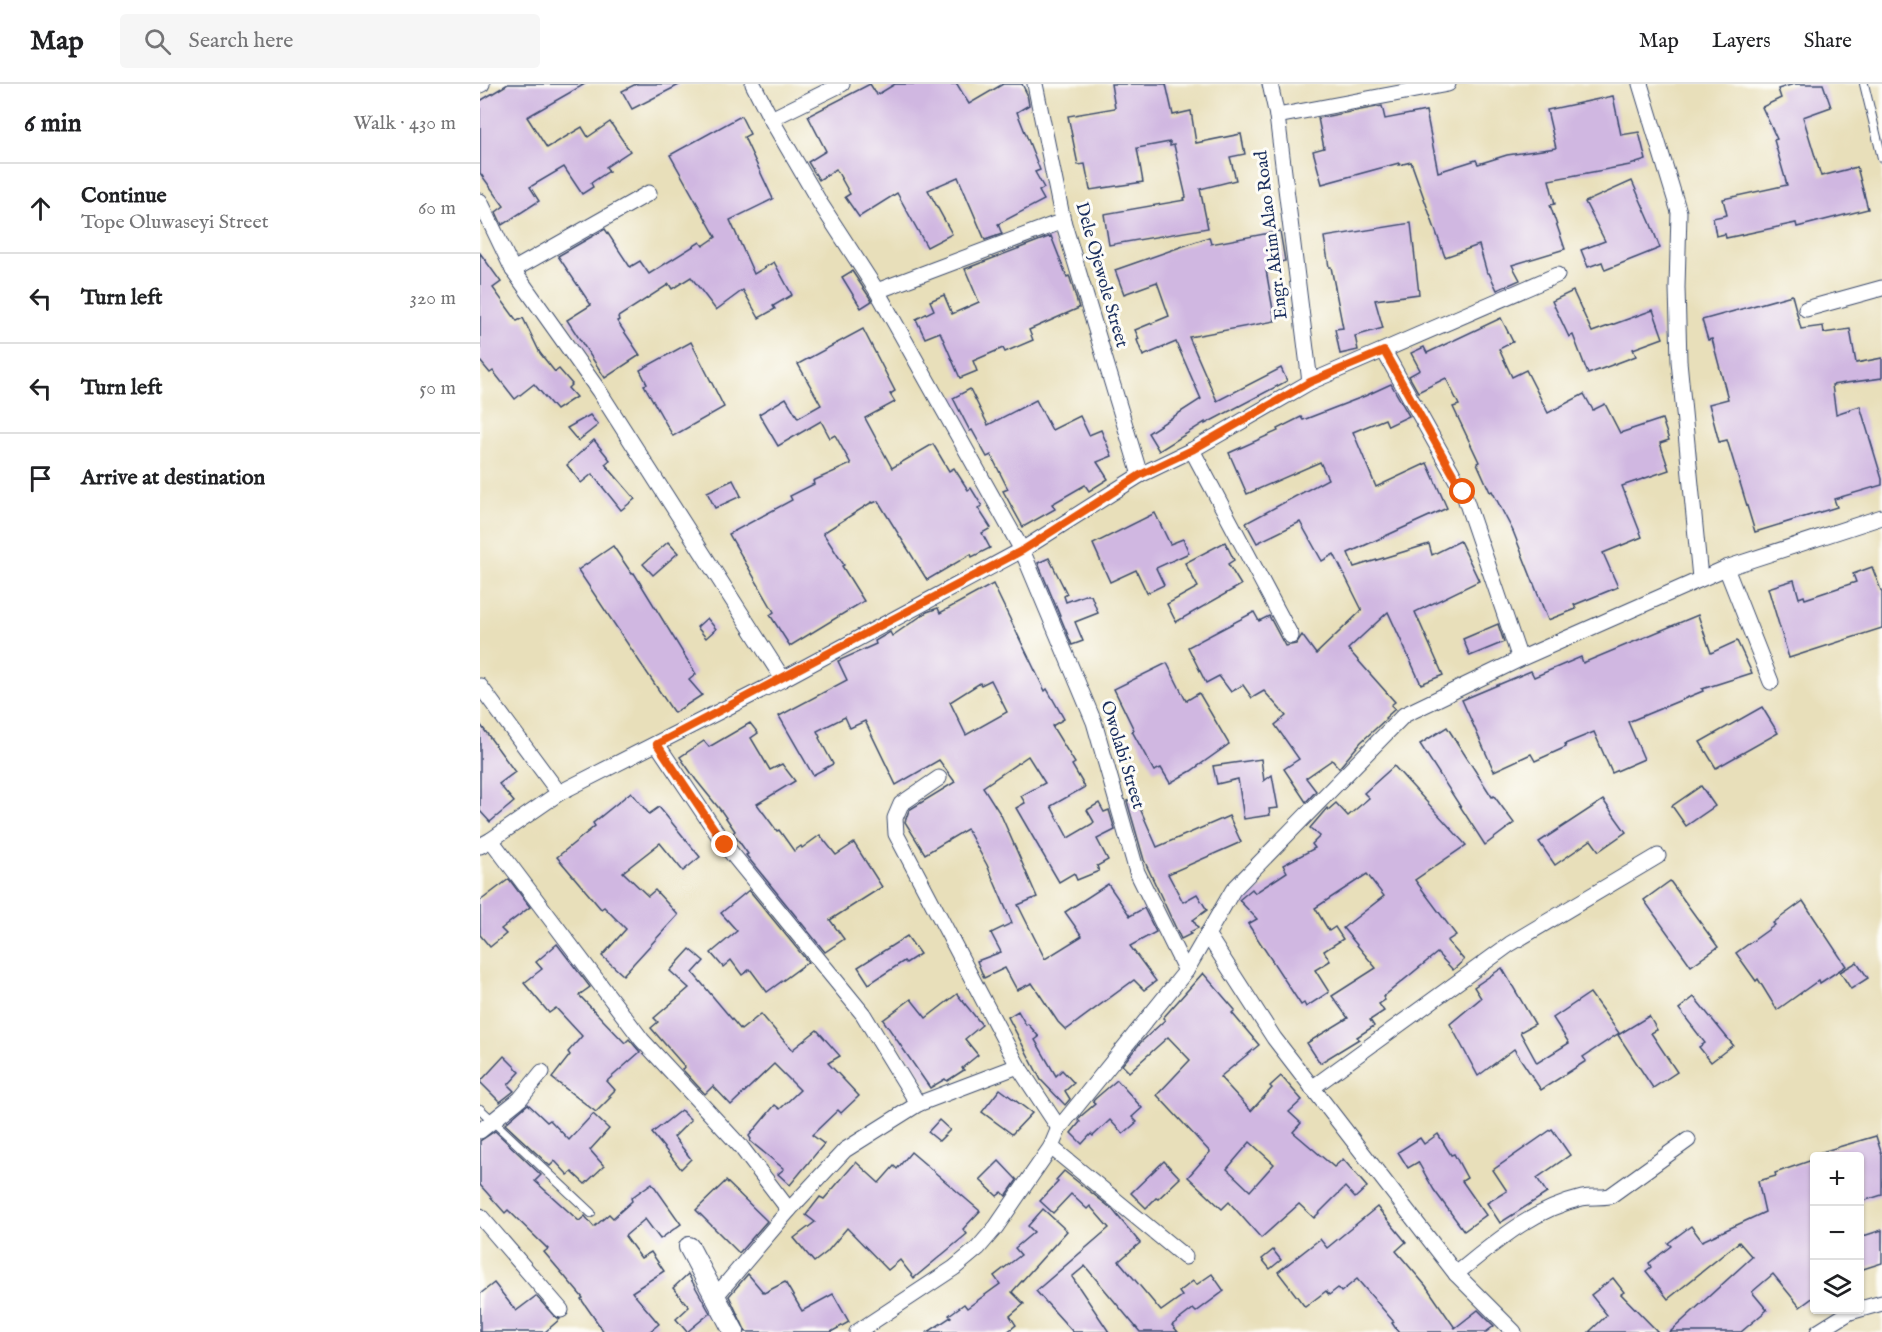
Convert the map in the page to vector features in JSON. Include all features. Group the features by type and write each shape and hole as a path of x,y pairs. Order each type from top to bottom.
{"street":[{"name":"Owolabi Street","path":"753,84 771,120 820,202 877,291 1023,550 1094,722 1137,872 1186,971"},
{"path":"771,120 842,84"},
{"name":"Dele Ojewole Street","path":"1035,84 1063,221 1140,475"},
{"name":"Engr. Akim Alao Road","path":"1270,84 1277,116 1310,382"},
{"path":"1277,116 1448,84"},
{"path":"1640,84 1679,212 1677,288 1679,362 1700,578"},
{"path":"513,270 649,193"},
{"path":"480,201 513,270 599,391 783,679"},
{"path":"877,291 1063,221"},
{"path":"789,1210 741,1147 642,1040 486,843 559,793 783,679 1023,550 1140,475 1192,450 1310,382 1557,275"},
{"path":"1806,309 1882,288"},
{"path":"1384,351 1463,492 1520,659"},
{"path":"1192,450 1291,636"},
{"path":"857,1332 954,1268 978,1248 996,1227 1050,1147 1059,1128 1186,971 1233,890 1404,716 1520,659 1700,578 1882,517"},
{"path":"1726,568 1771,682"},
{"path":"480,686 559,793"},
{"path":"657,744 725,845 862,1014 918,1104"},
{"path":"939,778 901,804 895,818 896,834 1018,1066 1059,1128"},
{"path":"1312,1088 1510,944 1658,856"},
{"path":"1207,934 1274,1038 1312,1088 1456,1274 1514,1332"},
{"path":"715,1297 789,1210 845,1150 918,1104 1018,1066"},
{"path":"480,1131 520,1099 542,1072"},
{"path":"1456,1274 1526,1220 1584,1198 1610,1196 1688,1140"},
{"path":"1050,1147 1185,1257"},
{"path":"480,1216 561,1311"},
{"path":"689,1247 734,1332"},
{"path":"1818,1332 1850,1312 1882,1303"}],"lane":[{"path":"1864,84 1882,158"},
{"path":"480,1109 591,1213"}],"building":[{"path":"508,84 585,84 527,117 547,148 582,127 588,137 610,122 630,151 606,167 609,171 591,183 593,187 582,194 564,167 530,187 539,201 502,225 496,212 504,206 480,173 480,101"},
{"path":"636,84 681,84 632,109 622,91"},
{"path":"870,84 877,95 895,84 957,84 969,104 1003,84 1022,84 1029,105 1017,112 1040,170 1035,172 1044,188 1039,191 1044,200 998,224 1002,234 985,240 958,177 928,190 952,234 927,247 897,193 859,217 845,197 850,194 836,169 819,180 808,162 826,151 808,116"},
{"path":"1111,84 1166,84 1173,115 1191,111 1196,143 1241,134 1245,154 1230,157 1236,180 1200,189 1208,228 1109,245 1104,214 1185,200 1186,197 1174,145 1170,146 1170,142 1137,148 1143,182 1090,190 1085,164 1078,165 1068,116 1115,108"},
{"path":"1794,84 1823,84 1831,107 1803,117 1821,176 1857,167 1868,209 1797,227 1796,223 1726,238 1725,234 1716,236 1713,218 1727,215 1723,199 1787,185 1774,140 1777,139 1762,107 1781,98 1778,89"},
{"path":"1613,96 1621,135 1639,132 1646,160 1549,180 1555,204 1550,205 1565,249 1512,265 1520,280 1497,290 1487,273 1479,245 1445,257 1411,162 1399,165 1399,163 1322,184 1313,151 1324,148 1318,118 1382,106 1385,119 1426,111 1438,172 1476,160 1478,164 1507,155 1556,148 1547,110"},
{"path":"741,116 750,134 744,137 773,199 730,220 754,274 774,262 792,295 773,306 775,309 759,318 743,290 716,310 691,277 672,289 669,284 618,317 617,321 640,355 605,378 567,320 591,305 558,256 605,229 630,267 640,261 649,274 700,242 703,246 716,237 670,155"},
{"path":"1632,181 1660,248 1605,270 1602,262 1588,267 1581,250 1605,241 1585,202"},
{"path":"1411,223 1419,294 1375,300 1383,328 1355,336 1358,350 1340,354 1335,329 1343,328 1324,237"},
{"path":"1280,231 1285,261 1271,264 1272,269 1266,270 1275,321 1189,337 1217,401 1281,368 1287,381 1205,424 1205,422 1159,451 1148,433 1201,399 1176,342 1143,356 1135,330 1169,316 1157,282 1124,294 1115,270 1209,237 1211,244"},
{"path":"1051,236 1067,277 1070,278 1079,308 1029,330 1033,340 1005,352 1003,348 973,361 977,371 960,378 940,332 925,338 916,319 934,310 930,301 944,295 952,314 979,302 965,269"},
{"path":"480,253 501,282 493,288 517,321 523,318 540,353 555,372 559,369 572,384 568,388 576,397 556,410 534,384 515,399 493,371 490,373 480,361"},
{"path":"852,271 872,301 861,308 842,277"},
{"path":"1573,291 1592,332 1653,310 1663,338 1633,349 1636,356 1588,374 1573,335 1569,337 1552,301"},
{"path":"1792,295 1801,329 1823,326 1824,333 1850,329 1856,363 1882,358 1882,378 1832,385 1836,414 1860,406 1882,485 1834,499 1837,507 1755,532 1727,440 1719,442 1709,404 1728,399 1712,339 1708,340 1702,320"},
{"path":"1501,318 1513,342 1499,349 1512,377 1526,370 1548,413 1584,394 1593,410 1605,404 1620,433 1662,419 1669,440 1660,443 1669,470 1622,486 1642,537 1603,553 1618,587 1574,605 1576,609 1548,620 1513,531 1492,491 1490,492 1477,463 1479,462 1453,407 1459,405 1446,378 1418,392 1409,376 1420,370 1411,353 1424,347 1427,353"},
{"path":"863,329 895,391 890,394 895,402 865,418 892,468 933,444 949,471 954,468 968,490 971,488 982,506 978,508 991,528 982,533 990,548 972,557 971,554 927,580 878,501 872,502 823,533 864,601 790,646 770,615 774,612 729,534 792,500 790,496 814,484 813,481 851,464 835,435 830,438 821,421 778,446 759,414 786,398 798,418 821,405 798,364"},
{"path":"691,342 724,407 673,436 644,385 647,384 640,370"},
{"path":"1391,384 1409,416 1388,426 1385,419 1353,432 1376,487 1427,463 1447,508 1348,553 1354,567 1429,544 1432,555 1460,541 1479,581 1415,612 1443,675 1421,684 1388,612 1348,649 1395,702 1391,705 1395,709 1361,742 1339,768 1332,760 1306,778 1316,791 1306,802 1284,769 1299,759 1275,725 1286,716 1264,691 1252,698 1243,685 1231,692 1219,676 1206,683 1188,647 1254,612 1259,621 1269,616 1285,646 1296,644 1302,635 1316,654 1362,610 1334,554 1322,561 1300,522 1257,543 1246,523 1328,479 1320,462 1247,494 1229,453 1278,431 1277,429 1301,417 1303,420"},
{"path":"970,389 988,425 1036,400 1052,430 1080,416 1089,435 1101,430 1112,456 1097,462 1108,479 1089,491 1085,485 1052,504 1055,509 1023,527 1003,491 1008,489 991,455 987,457 953,398"},
{"path":"590,415 598,425 578,441 567,428"},
{"path":"594,440 610,460 605,464 635,499 621,510 592,474 581,483 567,465"},
{"path":"733,480 741,496 715,508 707,492"},
{"path":"1155,513 1170,544 1183,539 1189,553 1156,568 1164,585 1147,593 1136,570 1110,582 1093,544"},
{"path":"668,542 678,553 653,575 643,564"},
{"path":"1225,542 1234,560 1228,564 1241,585 1176,622 1167,604 1198,587 1185,563"},
{"path":"613,546 632,574 634,573 696,674 689,680 702,695 674,713 578,570"},
{"path":"1049,558 1067,594 1064,596 1066,602 1091,595 1098,613 1075,622 1083,641 1072,645 1038,563"},
{"path":"1872,567 1882,593 1882,628 1789,658 1768,588 1794,580 1799,598 1804,596 1805,599 1856,582 1853,574"},
{"path":"993,584 1045,691 1047,689 1064,719 1052,726 1075,763 1072,765 1085,787 1051,806 1068,838 1094,822 1087,810 1099,803 1104,812 1109,810 1115,830 1097,839 1108,860 1097,866 1099,871 1077,880 1074,873 1059,882 1016,808 1025,803 1021,796 1045,783 1028,756 983,787 1001,815 1037,897 1018,905 1045,959 1082,936 1065,912 1108,884 1130,916 1144,908 1156,932 1130,946 1156,981 1144,990 1134,980 1066,1030 1032,983 1017,990 1005,968 984,978 977,961 1001,952 991,933 1012,923 987,865 967,829 925,854 905,822 909,810 955,782 939,760 896,785 865,721 850,728 845,717 817,731 833,764 813,775 779,716 847,680 838,661 876,644 875,641 890,632 892,636 927,612 938,608 940,613","holes":["991,680 1007,712 966,735 950,702 980,683 981,685"]},
{"path":"1698,615 1711,653 1737,641 1752,673 1702,689 1703,691 1628,722 1644,759 1612,773 1594,732 1565,744 1566,747 1535,761 1531,754 1494,771 1462,700 1531,671 1534,677 1581,657 1583,663"},
{"path":"707,618 716,629 706,638 697,627"},
{"path":"1498,624 1504,642 1470,656 1463,639"},
{"path":"1167,663 1186,701 1199,693 1229,744 1170,783 1161,768 1154,771 1132,731 1134,730 1114,689"},
{"path":"1762,707 1778,733 1716,768 1700,742"},
{"path":"750,723 758,733 751,738 770,770 782,764 795,781 757,804 777,831 779,830 794,851 820,835 836,855 854,843 882,887 830,920 844,939 825,952 746,855 748,854 733,833 735,831 680,757 704,741 709,747"},
{"path":"480,724 515,772 499,784 514,802 490,822 480,811"},
{"path":"1447,727 1492,797 1494,796 1514,823 1485,845 1420,744"},
{"path":"1261,759 1264,781 1272,775 1278,808 1269,809 1270,815 1244,819 1238,779 1217,784 1213,766"},
{"path":"1394,766 1466,845 1415,880 1456,935 1447,941 1464,960 1453,970 1437,953 1383,997 1385,1000 1379,1004 1384,1011 1370,1020 1374,1026 1357,1037 1359,1039 1320,1063 1307,1043 1348,1018 1332,996 1376,968 1343,928 1384,896 1367,874 1315,908 1329,931 1335,927 1343,939 1324,951 1330,961 1315,970 1329,992 1306,1007 1304,1003 1301,1005 1248,924 1257,919 1239,900 1252,889 1255,893 1287,872 1283,865 1315,848 1312,844 1320,836 1310,828 1327,808 1328,810 1336,803 1348,816 1369,798 1364,793"},
{"path":"1701,786 1715,806 1686,826 1672,806"},
{"path":"631,792 649,814 659,807 700,857 683,871 660,843 623,872 648,896 655,890 678,915 623,975 602,956 626,929 604,907 601,909 557,857"},
{"path":"1135,797 1157,847 1229,816 1241,842 1168,874 1183,902 1197,894 1207,910 1193,920 1198,928 1181,939 1144,860 1127,801"},
{"path":"1603,800 1626,832 1599,851 1591,840 1555,865 1539,842"},
{"path":"509,879 530,907 501,929 506,934 490,947 480,935 480,901"},
{"path":"1670,881 1718,947 1691,966 1644,900"},
{"path":"749,890 808,962 767,992 750,969 742,975 731,960 723,967 711,953 737,931 721,913"},
{"path":"1803,901 1846,966 1820,983 1819,980 1777,1010 1758,979 1756,981 1736,953"},
{"path":"907,936 920,954 906,963 904,961 869,984 858,967"},
{"path":"557,944 590,987 579,995 625,1043 629,1039 640,1052 607,1081 615,1090 596,1112 552,1078 570,1055 568,1052 582,1036 556,1008 549,1013 524,983 542,969 536,962"},
{"path":"690,949 704,961 693,973 741,1030 761,1014 792,1050 817,1030 840,1056 828,1063 859,1096 841,1113 838,1110 812,1135 824,1144 790,1185 778,1174 784,1169 750,1141 749,1136 775,1105 780,1109 800,1090 774,1064 731,1105 713,1086 705,1094 682,1069 685,1067 651,1028 658,1022 654,1018 689,988 670,971"},
{"path":"1857,962 1868,978 1851,989 1840,972"},
{"path":"1502,968 1535,1024 1520,1032 1537,1063 1569,1043 1553,1018 1590,993 1619,1033 1583,1057 1586,1061 1541,1090 1514,1049 1478,1076 1450,1024 1481,998 1474,987"},
{"path":"1203,973 1235,1010 1232,1013 1259,1045 1220,1077 1251,1111 1272,1088 1270,1086 1281,1076 1302,1100 1289,1112 1301,1123 1293,1132 1334,1167 1343,1159 1367,1187 1355,1198 1345,1187 1314,1218 1299,1204 1261,1238 1229,1202 1222,1209 1188,1177 1210,1152 1157,1095 1190,1060 1168,1037 1129,1072 1122,1065 1141,1042 1165,1020 1163,1018","holes":["1250,1142 1274,1164 1250,1191 1227,1169"]},
{"path":"957,994 982,1025 965,1039 978,1055 962,1068 964,1070 930,1088 883,1020 911,999 926,1018"},
{"path":"1694,997 1733,1045 1711,1062 1699,1047 1705,1043 1679,1009"},
{"path":"1018,1011 1026,1025 1028,1024 1039,1037 1035,1040 1056,1076 1062,1070 1074,1083 1065,1091 1070,1099 1065,1105 1041,1080 1008,1017"},
{"path":"1649,1016 1657,1030 1651,1033 1677,1072 1653,1088 1618,1035"},
{"path":"504,1056 520,1072 508,1085 514,1091 500,1102 480,1082"},
{"path":"1117,1080 1142,1108 1132,1117 1137,1122 1123,1134 1110,1120 1082,1144 1071,1133 1080,1122 1078,1120 1095,1104 1093,1101"},
{"path":"1000,1089 1032,1113 1012,1134 982,1112"},
{"path":"528,1104 547,1122 550,1120 569,1140 593,1114 609,1129 590,1150 604,1166 585,1184 572,1172 568,1175 555,1161 550,1166 505,1124"},
{"path":"681,1110 691,1120 674,1137 691,1159 681,1169 652,1133"},
{"path":"939,1120 950,1130 939,1141 928,1132"},
{"path":"1552,1129 1570,1155 1537,1178 1547,1193 1500,1223 1487,1203 1507,1191 1493,1170"},
{"path":"495,1131 541,1175 535,1181 579,1221 585,1216 594,1227 609,1214 613,1218 632,1201 631,1198 652,1183 681,1224 660,1239 645,1219 625,1236 641,1258 651,1252 664,1271 632,1292 659,1324 649,1332 604,1332 581,1299 583,1298 544,1252 548,1249 508,1210 505,1213 480,1185 480,1141"},
{"path":"1438,1134 1451,1155 1454,1154 1467,1178 1462,1181 1486,1215 1464,1231 1434,1190 1418,1162 1408,1168 1398,1152 1420,1138 1424,1144"},
{"path":"1876,1136 1882,1155 1882,1195 1864,1201 1864,1152 1821,1152"},
{"path":"911,1152 980,1211 963,1229 967,1234 914,1278 900,1260 888,1270 847,1228 827,1252 814,1262 794,1238 815,1222 806,1215 820,1197 824,1199 856,1162 879,1183 894,1166 897,1169"},
{"path":"999,1161 1017,1180 1006,1196 1002,1192 997,1196 980,1180"},
{"path":"1164,1161 1180,1178 1146,1208 1131,1193"},
{"path":"1810,1161 1810,1300 1800,1307 1773,1274 1752,1292 1767,1310 1741,1332 1670,1332 1752,1257 1739,1242 1668,1299 1646,1271 1651,1267 1649,1263 1671,1246 1668,1243 1691,1226 1702,1241 1765,1212 1758,1181 1776,1176 1775,1173"},
{"path":"1064,1171 1112,1209 1140,1243 1119,1261 1161,1311 1182,1296 1179,1292 1193,1281 1196,1285 1212,1274 1224,1291 1196,1312 1193,1309 1172,1325 1178,1332 1140,1332 1085,1266 1072,1277 1109,1332 1073,1332 1036,1291 1109,1228 1090,1206 1087,1209 1071,1194 1053,1213 1040,1201 1058,1182 1056,1180"},
{"path":"726,1181 767,1221 739,1253 696,1210"},
{"path":"1377,1207 1406,1242 1396,1251 1426,1286 1455,1328 1478,1310 1494,1326 1486,1332 1398,1332 1392,1323 1394,1322 1357,1279 1341,1292 1338,1288 1329,1295 1326,1291 1305,1307 1278,1272 1320,1239 1327,1248"},
{"path":"1043,1209 1067,1231 1012,1292 1024,1304 1010,1316 1016,1325 1007,1332 928,1332 951,1317 949,1315 964,1304 967,1308 1000,1284 994,1276 1021,1255 1015,1248 1034,1232 1028,1226"},
{"path":"1882,1230 1882,1263 1864,1269 1864,1260 1864,1236"},
{"path":"1273,1250 1281,1260 1270,1269 1262,1259"},
{"path":"688,1274 710,1313 687,1332 676,1319 689,1307 673,1288"},
{"path":"748,1274 764,1293 785,1282 802,1311 833,1294 849,1322 831,1332 746,1332 729,1296"},
{"path":"1613,1278 1624,1292 1621,1294 1658,1332 1589,1332 1607,1315 1591,1295"},
{"path":"494,1283 516,1311 536,1296 554,1316 560,1319 545,1332 480,1332 480,1294"}],"route":[{"path":"725,845 657,744 1023,550 1140,475 1192,450 1310,382 1384,351 1463,492"}]}
